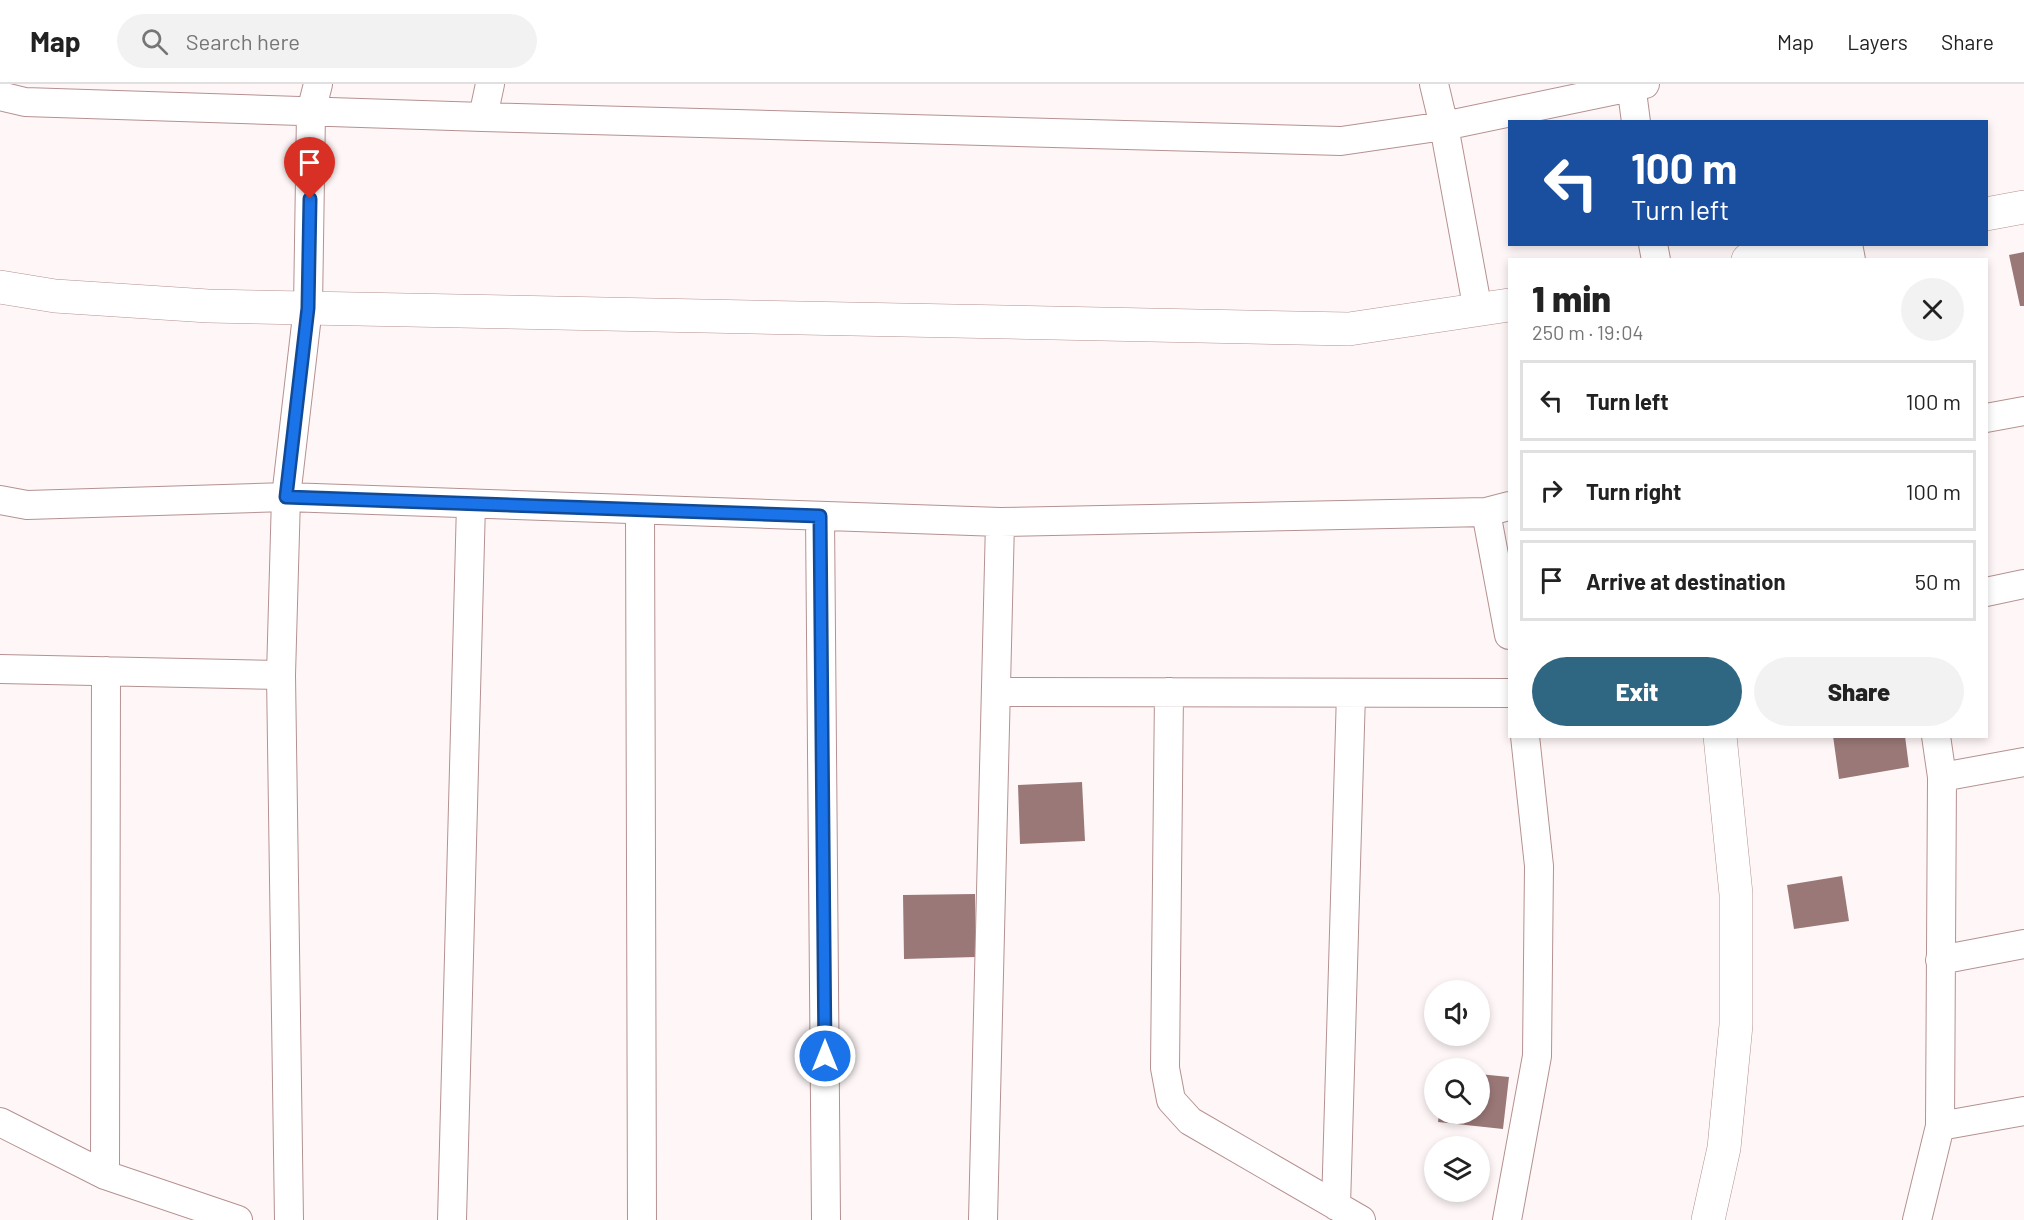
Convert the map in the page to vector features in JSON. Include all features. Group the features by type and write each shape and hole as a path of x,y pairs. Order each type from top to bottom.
{"street":[{"path":"289,1220 280,675 286,497 308,308 311,112 318,84"},
{"path":"483,117 490,84"},
{"path":"0,287 55,296 208,306 1349,328 1494,308 1434,84"},
{"path":"0,96 26,102 136,95 311,112 1341,141 1444,126 1635,85 1636,120"},
{"path":"1988,214 2024,207"},
{"path":"1758,258 1819,246"},
{"path":"1988,418 2024,411"},
{"path":"0,500 27,505 286,497 1000,522 1497,509 1508,624"},
{"path":"452,1220 471,504"},
{"path":"640,510 642,1220"},
{"path":"820,516 826,1220"},
{"path":"983,1220 1000,522"},
{"path":"1988,591 2024,584"},
{"path":"0,669 280,675"},
{"path":"105,1175 106,671"},
{"path":"996,692 1508,693"},
{"path":"1168,692 1165,1068 1171,1100 1190,1121 1361,1220"},
{"path":"1336,1206 1351,693"},
{"path":"1507,1220 1538,1056 1539,866 1525,738"},
{"path":"1708,1220 1724,1148 1736,1025 1736,894 1720,738"},
{"path":"1917,1220 1940,1126 1942,777 1936,738"},
{"path":"1942,777 2024,762"},
{"path":"1941,960 2024,944"},
{"path":"1940,1126 2024,1111"},
{"path":"0,1122 105,1175 238,1220"}],"building":[{"path":"2024,252 2024,306 2020,306 2009,255"},
{"path":"1833,738 1905,738 1909,767 1839,779"},
{"path":"1082,782 1085,841 1020,844 1018,785"},
{"path":"1842,876 1849,921 1794,929 1787,885"},
{"path":"975,894 976,957 904,959 903,895"},
{"path":"1490,1075 1509,1077 1503,1129 1457,1124 1490,1124"}],"route":[{"path":"310,199 308,308 286,497 820,516 825,1056"}]}
